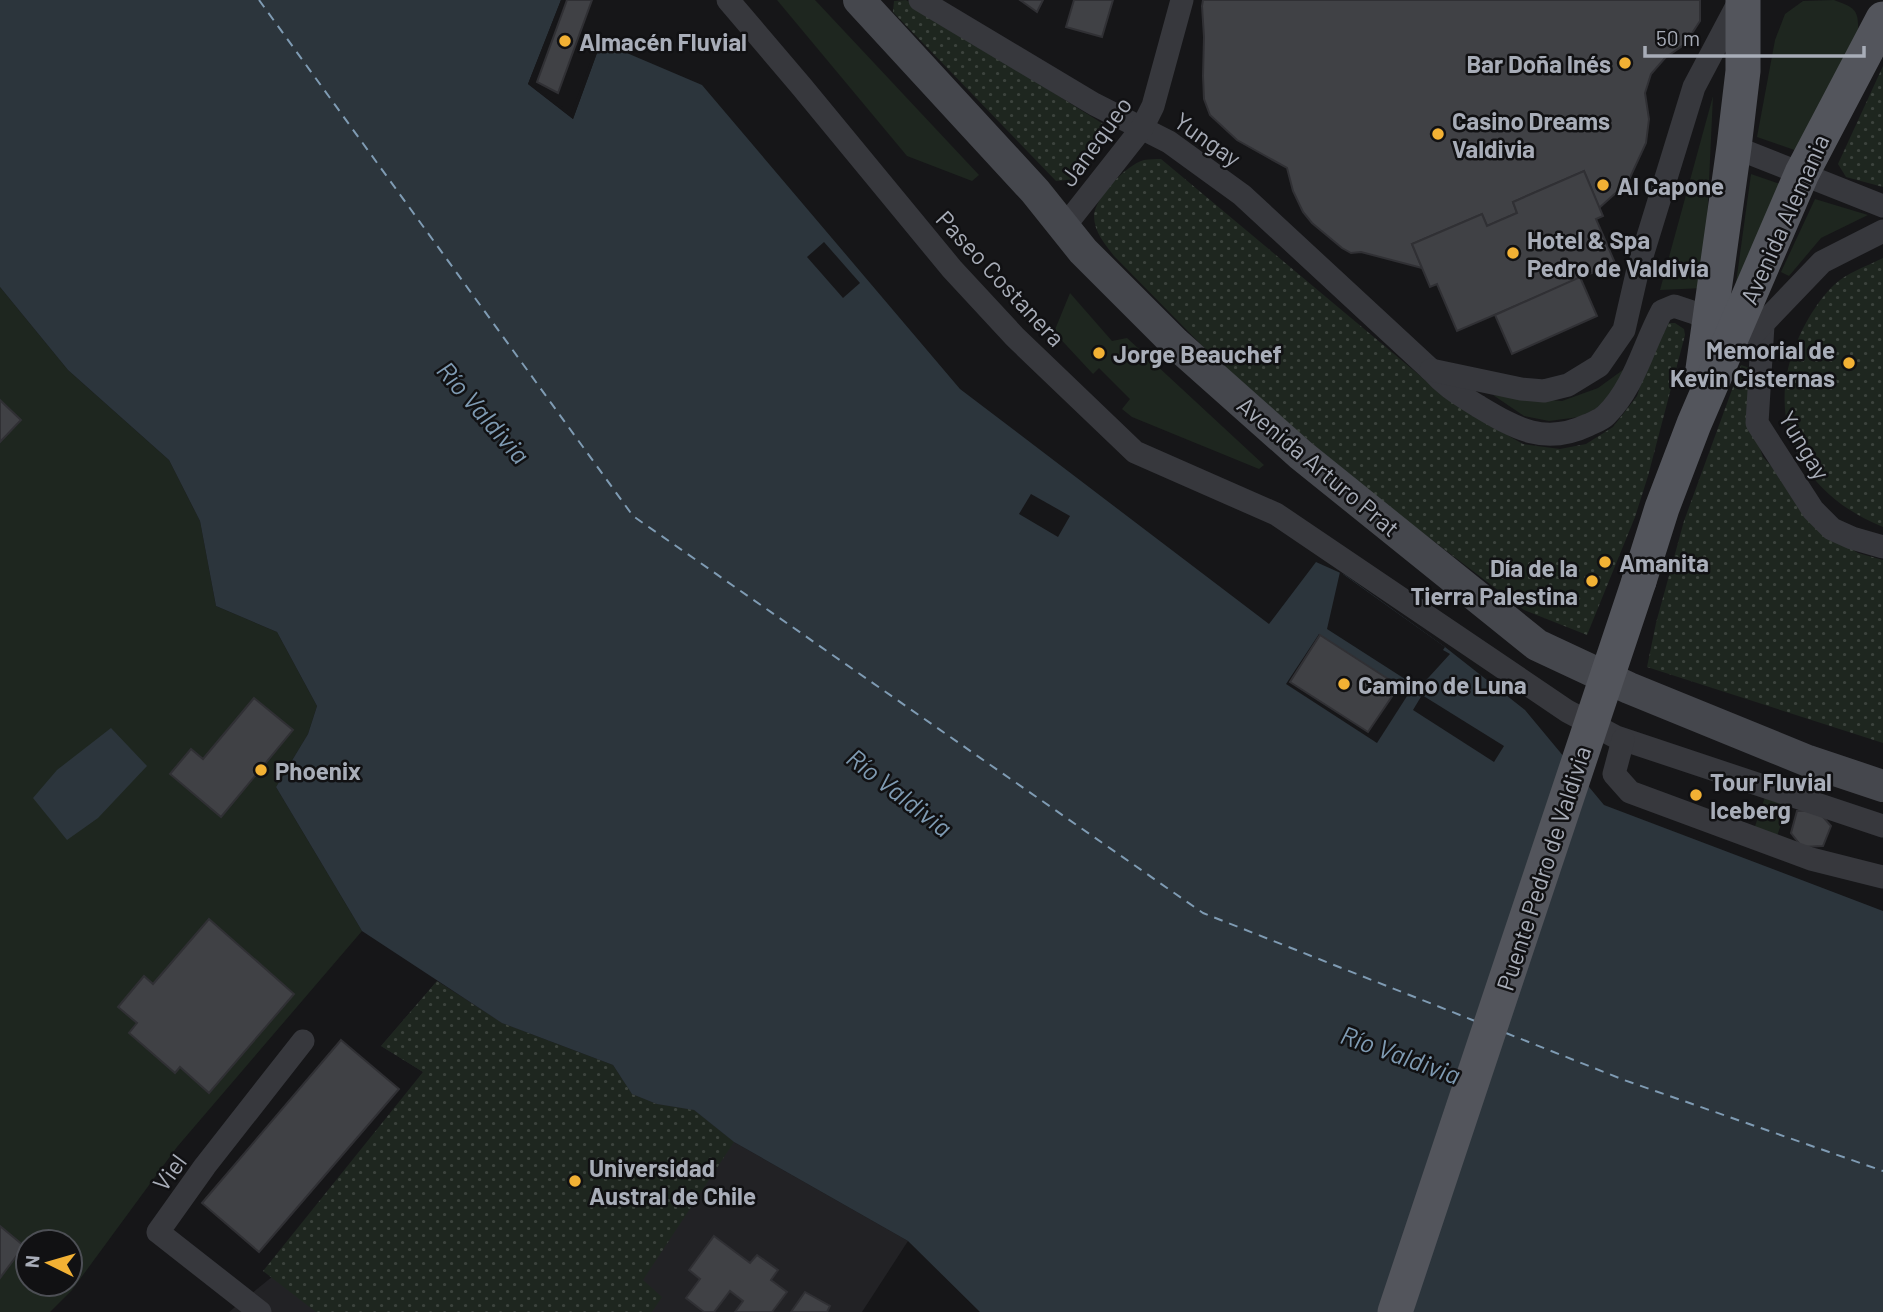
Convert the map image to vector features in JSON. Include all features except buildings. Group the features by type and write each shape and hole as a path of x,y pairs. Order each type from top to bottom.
{"main road":[{"name":"Avenida Arturo Prat","path":"859,0 1035,191 1083,251 1175,343 1301,455 1537,645 1629,688 1808,761 1883,786"},
{"path":"1694,424 1710,329 1743,71 1742,0"},
{"name":"Avenida Alemania","path":"1694,424 1802,173 1883,19"},
{"name":"Puente Pedro de Valdivia","path":"1395,1312 1662,508 1694,424"}],"street":[{"name":"Paseo Costanera","path":"727,0 952,269 1015,337 1135,452 1276,514 1567,711 1623,740 1883,826"},
{"name":"Yungay","path":"920,0 1094,104 1169,142 1242,195 1445,385 1505,422 1527,432 1563,435 1604,417 1634,374 1662,311 1674,306 1698,314 1710,329"},
{"name":"Janequeo","path":"1064,227 1142,128 1153,106 1182,0"},
{"path":"1431,370 1521,389 1544,391 1568,385 1599,366 1624,330 1638,269 1694,87 1742,0"},
{"path":"1734,147 1883,206"},
{"path":"1719,365 1763,325 1822,262 1883,231"},
{"name":"Yungay","path":"1763,325 1757,423 1805,498 1832,529 1883,547"},
{"path":"1623,740 1614,774 1630,792 1811,859 1883,877"},
{"name":"Viel","path":"260,1312 158,1232 205,1166 303,1041"}],"shaded area":[{"path":"777,0 815,0 979,175 972,181 907,156"},
{"path":"906,0 1108,127 1075,179 1056,181 893,12 894,1"},
{"path":"1834,0 1856,12 1858,29 1803,153 1757,137 1775,40 1785,14 1803,1"},
{"path":"1883,66 1883,187 1846,177 1838,164"},
{"path":"1713,96 1704,288 1660,290"},
{"path":"1161,159 1430,384 1523,444 1560,449 1586,444 1613,427 1637,396 1655,341 1667,323 1675,323 1684,329 1685,335 1648,476 1635,517 1587,635 1524,610 1377,498 1231,375 1114,256 1096,227 1096,208 1106,191 1129,168 1144,160"},
{"path":"1751,174 1783,185 1732,312"},
{"path":"1815,199 1868,215 1821,238 1789,276 1781,272"},
{"path":"1883,258 1883,527 1854,513 1830,495 1810,474 1796,450 1787,424 1785,397 1788,367 1799,337 1816,306 1840,280"},
{"path":"0,287 68,370 169,460 200,521 216,606 277,632 317,706 308,734 276,787 362,931 177,1147 84,1274 84,1228 14,1228 14,1298 64,1298 50,1312 0,1312"},
{"path":"1070,293 1112,341 1127,338 1264,465 1259,469 1132,417 1122,409 1130,399 1099,368 1093,374 1054,332"},
{"path":"1631,364 1605,404 1579,417 1549,421 1524,416 1493,395 1562,401 1598,388"},
{"path":"1741,365 1750,368 1753,429 1763,457 1843,543 1858,553 1883,560 1883,743 1647,667 1684,521"},
{"path":"1765,797 1788,804 1776,839 1753,832"},
{"name":"Universidad Austral de Chile","path":"437,981 493,1017 694,1110 734,1142 908,1241 862,1312 229,1312 289,1263 423,1072 381,1046"},
{"name":"Universidad Austral de Chile","path":"437,981 502,1023 613,1065 632,1094 657,1104 694,1110 734,1142 643,1280 662,1297 652,1312 316,1312 263,1271 423,1072 381,1046"}],"water":[{"name":"Río Valdivia","path":"0,0 561,0 528,84 573,119 601,42 702,85 960,389 1269,624 1316,562 1345,575 1445,647 1525,710 1604,805 1883,911 1883,1312 980,1312 908,1241 734,1142 694,1110 657,1104 632,1094 613,1065 502,1023 362,931 276,787 308,734 317,706 277,632 216,606 200,521 169,460 68,370 0,287"},
{"path":"111,728 147,766 98,818 67,840 33,798 57,770"}],"pier":[{"path":"561,0 565,0 532,83 571,114 598,41 602,39 573,119 528,84"},
{"path":"824,242 860,283 843,298 807,257"},
{"path":"1031,494 1070,516 1058,537 1019,514"},
{"path":"1340,572 1445,647 1443,650 1450,654 1419,688 1327,629"},
{"name":"Camino de Luna","path":"1319,634 1409,693 1377,743 1286,684"},
{"path":"1422,695 1504,746 1494,762 1413,710"}],"ferry route":[{"path":"259,0 633,516 1203,913 1475,1021"},
{"path":"1506,1033 1624,1080 1883,1171"}],"place":[{"name":"Almacén Fluvial","path":"565,41"},
{"name":"Bar Doña Inés","path":"1625,63"},
{"name":"Casino Dreams Valdivia","path":"1438,134"},
{"name":"Al Capone","path":"1603,185"},
{"name":"Hotel & Spa Pedro de Valdivia","path":"1513,253"},
{"name":"Jorge Beauchef","path":"1099,353"},
{"name":"Memorial de Kevin Cisternas","path":"1849,363"},
{"name":"Amanita","path":"1605,562"},
{"name":"Día de la Tierra Palestina","path":"1592,581"},
{"name":"Camino de Luna","path":"1344,684"},
{"name":"Phoenix","path":"261,770"},
{"name":"Tour Fluvial Iceberg","path":"1696,795"},
{"name":"Universidad Austral de Chile","path":"575,1181"}]}
